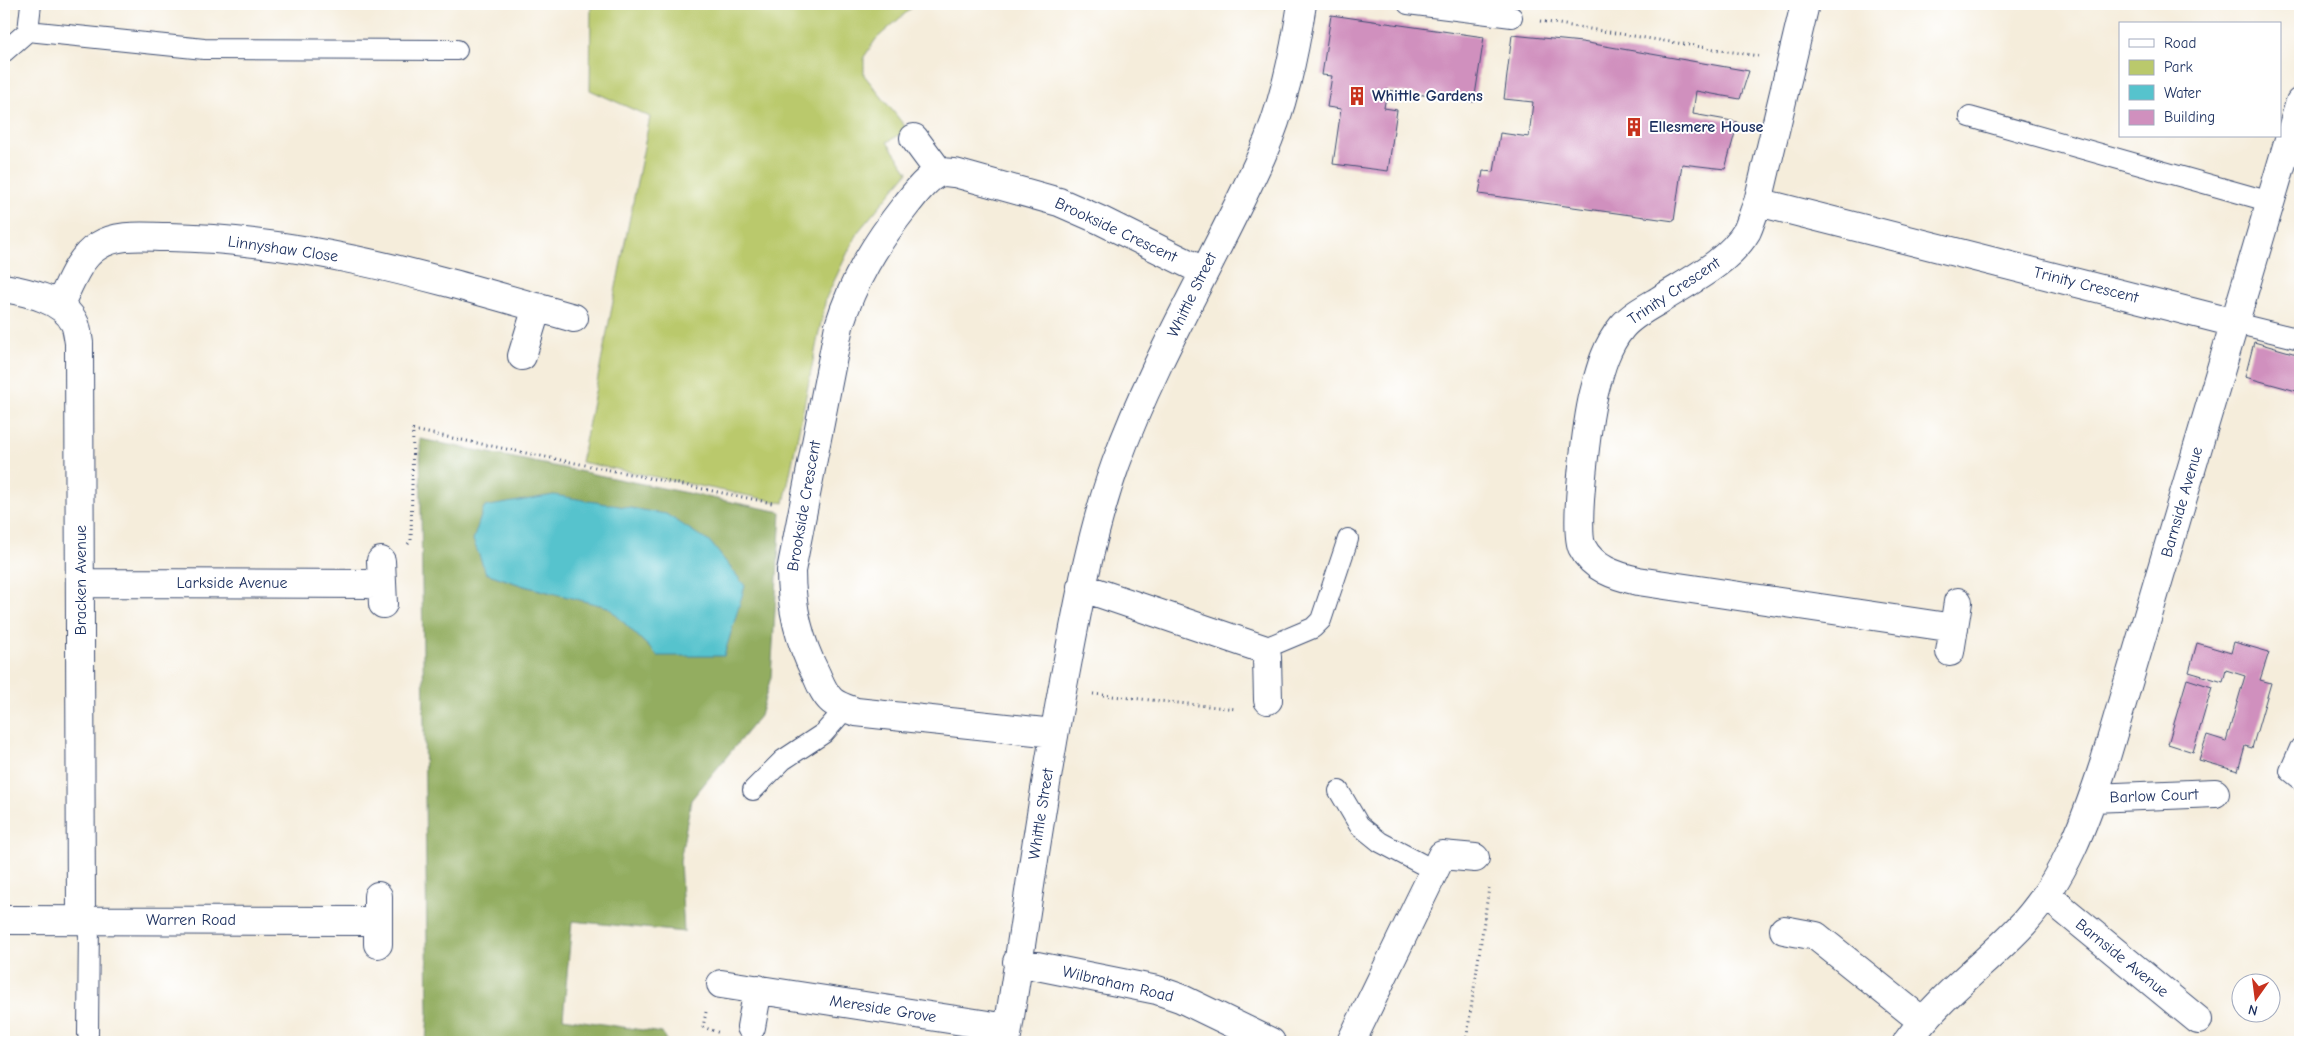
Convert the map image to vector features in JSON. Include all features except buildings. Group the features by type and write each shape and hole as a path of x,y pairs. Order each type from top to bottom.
{"street":[{"name":"Whittle Street","path":"1007,1035 1054,733 1081,587 1116,463 1147,388 1265,146 1278,110 1291,62 1302,4"},
{"path":"1758,202 1804,4"},
{"name":"Barnside Avenue","path":"1784,930 1816,936 1914,1032 2024,922 2046,895 2074,848 2093,798 2300,102"},
{"path":"914,138 940,173"},
{"name":"Brookside Crescent","path":"1054,733 856,712 831,700 824,691 806,655 796,625 791,597 791,571 840,326 849,295 864,264 884,233 920,188 940,173 955,173 1059,202 1203,271"},
{"name":"Trinity Crescent","path":"1958,602 1952,640 1616,576 1595,565 1582,546 1578,525 1580,505 1594,395 1609,346 1623,326 1718,262 1734,248 1747,230 1758,202 2235,322"},
{"name":"Linnyshaw Close","path":"59,306 79,265 97,246 123,236 192,237 297,247 389,266 574,318"},
{"name":"Bracken Avenue","path":"4,288 37,295 59,306 74,322 79,343 85,920"},
{"path":"522,356 536,307"},
{"name":"Larkside Avenue","path":"81,583 382,583"},
{"path":"1081,587 1263,649 1267,657 1268,700"},
{"name":"Barlow Court","path":"2093,798 2214,793"},
{"path":"1352,1042 1442,855 1475,858"},
{"name":"Barnside Avenue","path":"2046,895 2198,1020"},
{"name":"Warren Road","path":"4,920 378,920"},
{"name":"Wilbraham Road","path":"1017,962 1157,990 1180,998 1271,1042"},
{"name":"Mereside Grove","path":"721,984 758,989 1007,1035"},
{"path":"751,1027 758,989"}],"lane":[{"path":"4,52 28,31 31,4"},
{"path":"1408,4 1512,17"},
{"path":"28,31 204,48 457,50"},
{"path":"1970,117 2271,202"},
{"path":"2235,322 2296,338 2300,337"},
{"path":"1263,649 1313,628 1322,620 1348,538"},
{"path":"753,790 783,760 824,733 846,708"},
{"path":"2300,748 2290,771 2300,779"},
{"path":"1338,792 1359,825 1380,842 1434,871"},
{"path":"85,920 88,1034"}],"path":[{"path":"1512,17 1737,52 1791,63"},
{"path":"382,583 411,540 413,430 802,510"},
{"path":"1062,691 1267,712 1268,700"},
{"path":"1466,1042 1493,860 1475,858"}],"green space":[{"path":"591,4 916,4 876,39 864,57 864,75 908,130 887,142 908,172 857,233 826,298 784,503 581,462 650,117 590,90"},
{"path":"420,439 781,512 771,677 760,716 691,800 680,861 684,932 572,921 563,1018 662,1033 667,1042 426,1042 428,1012","holes":["486,573 745,586 658,656 608,607 524,586"]}],"water":[{"path":"554,495 666,514 711,543 745,586 724,656 658,656 608,607 524,586 486,573 473,540 484,507"}],"place":[{"name":"Whittle Gardens","path":"1357,96"},
{"name":"Ellesmere House","path":"1634,127"}]}
